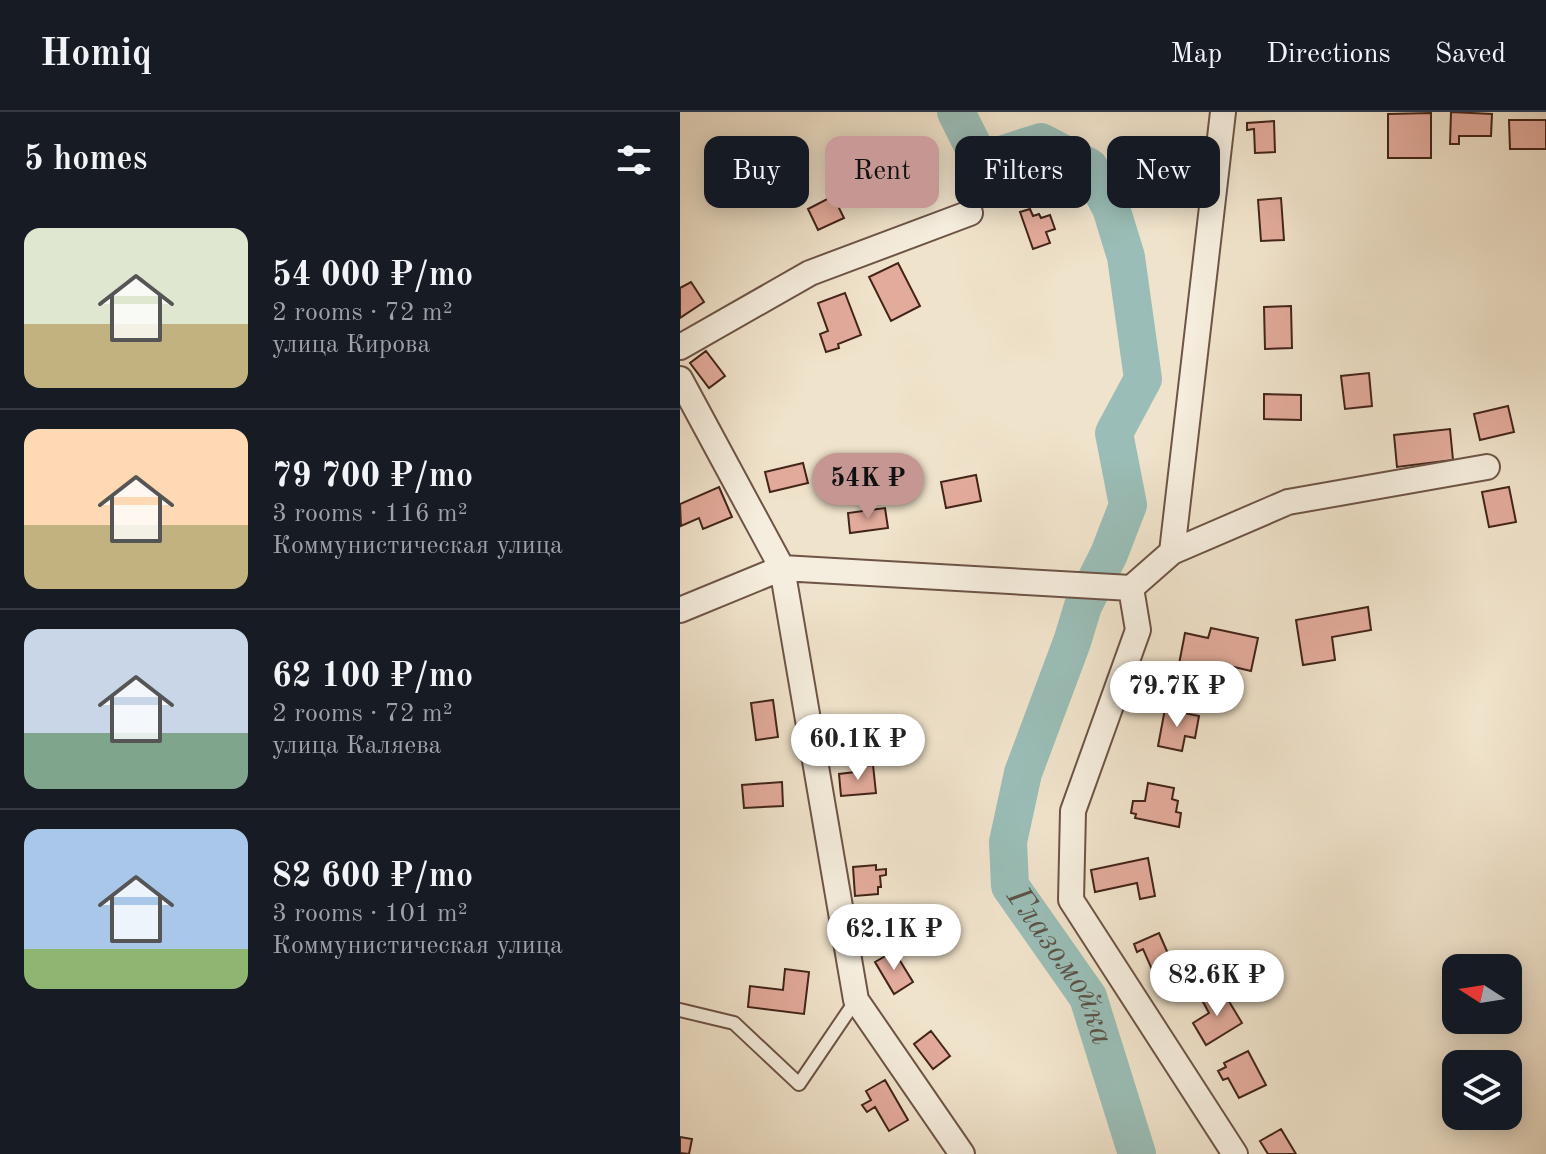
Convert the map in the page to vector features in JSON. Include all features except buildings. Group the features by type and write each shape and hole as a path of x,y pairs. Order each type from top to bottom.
{"street":[{"path":"1172,552 1223,112"},
{"path":"680,347 810,273 970,213"},
{"path":"680,379 782,568 856,1000 962,1154"},
{"path":"680,610 782,568 1131,588 1172,552 1288,502 1487,467"},
{"path":"1131,588 1138,630 1073,811 1071,900 1235,1154"}],"lane":[{"path":"680,1010 734,1023 799,1084 856,1000"}],"waterway":[{"name":"Глазомойка","path":"956,112 977,154 991,158 1041,142 1089,167 1111,208 1126,257 1143,379 1114,433 1128,505 1109,554 1083,606 1023,773 1008,842 1010,886 1088,997 1137,1154"}]}
